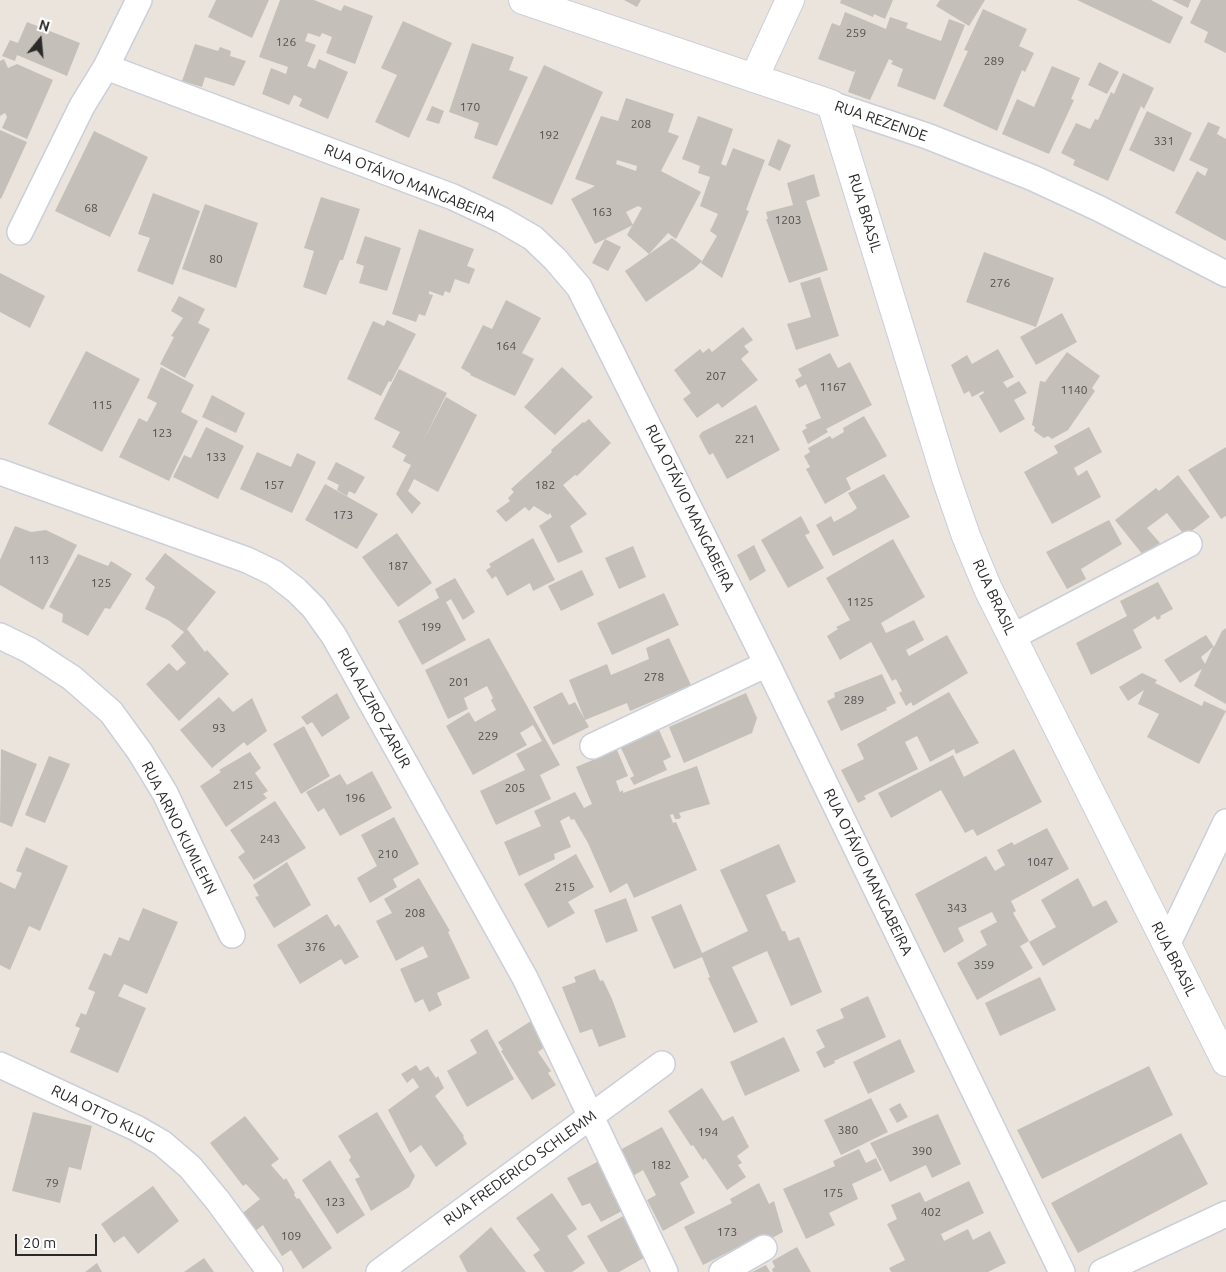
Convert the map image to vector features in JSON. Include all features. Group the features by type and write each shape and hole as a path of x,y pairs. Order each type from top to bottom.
{"street":[{"path":"20,232 82,106 106,67 139,0"},
{"name":"RUA REZENDE","path":"523,0 927,136 1032,178 1100,209 1226,274"},
{"path":"754,78 790,0"},
{"name":"RUA OTÁVIO MANGABEIRA","path":"106,67 453,197 502,220 533,238 555,259 579,287 768,664 1062,1272"},
{"name":"RUA BRASIL","path":"831,104 946,478 966,536 1012,637 1226,1062"},
{"name":"RUA ALZIRO ZARUR","path":"0,472 247,560 274,573 296,590 314,608 334,636 525,978 665,1272"},
{"path":"1012,637 1189,544"},
{"name":"RUA ARNO KUMLEHN","path":"0,636 29,650 72,678 111,712 140,752 165,793 232,935"},
{"path":"593,746 768,664"},
{"path":"1167,945 1226,822"},
{"name":"RUA OTTO KLUG","path":"0,1064 136,1128 162,1143 190,1167 218,1201 270,1272"},
{"name":"RUA FREDERICO SCHLEMM","path":"379,1272 662,1064"},
{"path":"1102,1272 1226,1214"},
{"path":"722,1272 764,1248"}],"building":[{"path":"216,0 269,0 252,38 208,17"},
{"path":"280,0 314,0 341,11 344,5 373,16 355,64 326,53 332,37 322,33 320,37 308,33 305,41 316,45 307,66 315,69 319,59 348,72 328,119 299,106 302,99 294,95 289,105 262,94 271,68 286,74 288,67 259,57"},
{"path":"624,0 641,0 637,7"},
{"path":"841,0 893,0 885,19 874,14 873,17 840,3"},
{"path":"940,0 985,0 969,26 936,6"},
{"path":"1077,0 1151,0 1183,17 1170,44"},
{"path":"1172,0 1191,0 1188,8"},
{"path":"1201,0 1226,0 1226,53 1204,42 1208,32 1190,23"},
{"path":"983,9 1027,29 1019,46 1034,53 1025,72 1022,70 997,131 943,106 968,51 964,50"},
{"path":"845,12 886,29 890,17 908,23 906,28 941,41 949,19 965,25 935,100 897,86 903,69 891,64 893,61 889,59 870,100 848,92 856,69 854,72 818,59 832,23 840,26"},
{"path":"403,21 452,43 409,138 375,122 397,75 381,68"},
{"path":"27,22 80,43 67,76 17,55 15,61 2,56 10,40 18,43"},
{"path":"472,43 514,57 509,70 528,77 497,146 474,138 479,123 449,112"},
{"path":"195,44 218,51 220,47 231,51 230,56 246,61 234,86 205,77 202,87 182,81"},
{"path":"4,59 8,68 17,64 53,80 27,139 2,128 7,117 5,113 0,116 0,61"},
{"path":"1099,62 1119,72 1107,94 1088,85"},
{"path":"544,65 603,92 552,205 492,178"},
{"path":"1052,66 1080,78 1071,99 1074,100 1049,154 1002,134 1017,99 1034,107"},
{"path":"1123,73 1154,88 1144,109 1141,106 1108,181 1073,165 1075,160 1061,153 1076,123 1090,129 1095,119 1098,120 1111,92 1114,94"},
{"path":"626,98 674,114 668,132 679,136 661,171 701,192 676,239 668,233 649,254 627,235 632,225 595,244 571,199 595,186 575,179 601,116 618,121","holes":["617,160 637,166 636,171 616,164","638,206 642,208 633,225 626,212"]},
{"path":"432,106 444,111 439,124 426,120"},
{"path":"1147,111 1192,133 1174,172 1129,150"},
{"path":"698,116 733,129 721,164 726,166 733,148 765,160 746,210 749,211 722,278 701,263 717,236 710,231 718,214 700,206 710,177 698,173 700,166 682,159"},
{"path":"1208,122 1220,127 1217,134 1226,139 1226,241 1175,213 1197,171 1205,176 1208,169 1189,160"},
{"path":"0,130 27,142 1,199 0,198"},
{"path":"94,131 148,157 110,237 55,211"},
{"path":"778,139 791,145 780,171 768,165"},
{"path":"814,174 820,196 806,201 828,270 789,283 766,219 768,219 766,212 793,205 787,183"},
{"path":"153,193 200,211 173,285 137,271 150,238 138,234"},
{"path":"321,197 360,209 343,260 340,260 326,295 303,287 314,251 304,248"},
{"path":"205,204 258,223 236,288 182,269"},
{"path":"419,229 474,249 467,266 475,269 469,284 455,279 450,293 445,291 443,296 429,291 429,294 433,295 425,316 419,314 416,322 392,314"},
{"path":"365,236 401,248 387,291 359,283 364,266 356,263"},
{"path":"672,238 702,261 694,269 646,302 625,271"},
{"path":"605,239 621,247 608,271 592,263"},
{"path":"984,252 1054,278 1036,327 966,302"},
{"path":"0,273 45,296 30,328 0,312"},
{"path":"820,277 839,336 796,350 787,324 811,317 800,283"},
{"path":"179,296 205,309 198,323 210,329 185,378 160,364 174,337 171,336 183,318 171,311"},
{"path":"506,300 541,318 522,353 534,359 515,396 470,375 461,368 483,325 492,329"},
{"path":"1062,313 1077,342 1036,365 1020,337"},
{"path":"387,320 416,334 391,382 389,381 381,396 347,379 373,321 384,326"},
{"path":"743,327 753,340 744,346 749,352 741,359 758,380 722,408 718,403 697,418 683,399 691,393 674,370 700,349 703,353 709,348 712,352"},
{"path":"998,349 1014,377 1003,382 1007,388 1019,381 1027,393 1014,400 1025,419 1000,433 979,396 984,393 983,391 972,397 969,391 964,394 951,365 967,355 972,364"},
{"path":"86,351 140,379 102,452 48,424"},
{"path":"1067,352 1100,376 1092,388 1095,391 1068,430 1052,439 1048,436 1044,438 1034,431 1035,427 1032,425 1040,381 1045,382"},
{"path":"830,353 838,368 850,362 872,405 826,429 828,432 808,444 802,431 807,428 805,425 821,418 806,384 799,388 795,380 802,376 798,369"},
{"path":"161,367 194,385 181,412 198,421 169,481 119,457 139,418 147,422 157,403 147,398"},
{"path":"562,367 593,397 555,435 524,407"},
{"path":"399,369 447,393 422,443 446,397 477,415 438,492 414,479 408,491 421,503 412,514 396,494 411,465 403,461 406,455 392,447 400,432 374,419"},
{"path":"212,395 245,413 236,433 202,417"},
{"path":"756,405 780,450 727,479 713,453 709,455 699,436 702,432"},
{"path":"864,416 887,456 846,478 851,489 825,504 806,469 810,467 804,456 810,452 808,448 830,436 832,439 844,432 843,428"},
{"path":"589,419 611,443 577,476 575,475 563,485 587,514 570,526 583,552 558,563 539,526 552,517 550,513 548,515 534,506 529,511 525,507 506,522 496,511 510,501 508,498 514,492 511,489 552,452 551,450"},
{"path":"206,427 244,446 218,499 173,477 184,455 191,458"},
{"path":"1089,427 1102,452 1074,468 1078,476 1087,470 1101,497 1052,524 1024,472 1058,453 1054,446"},
{"path":"1226,447 1226,516 1221,519 1188,470"},
{"path":"257,452 291,467 297,453 316,462 292,513 240,489"},
{"path":"336,462 365,477 355,494 349,491 347,496 337,490 339,485 327,479"},
{"path":"884,474 910,517 833,556 816,525 831,516 834,522 852,512 857,508 848,493"},
{"path":"1178,475 1210,517 1185,536 1167,513 1147,528 1160,543 1143,555 1115,520 1156,488 1159,491"},
{"path":"325,484 378,514 357,549 305,520"},
{"path":"801,516 810,533 805,535 824,568 788,588 761,540"},
{"path":"1109,520 1122,544 1081,569 1086,579 1067,589 1046,552"},
{"path":"15,526 31,532 46,530 77,545 43,610 0,585 0,560"},
{"path":"397,533 432,583 398,607 362,557"},
{"path":"533,538 555,580 533,591 530,583 507,596 496,576 492,579 486,570 491,567 489,564"},
{"path":"893,539 925,597 881,623 886,633 914,620 924,640 906,650 909,656 947,635 968,673 913,706 911,702 906,706 899,693 902,691 896,679 892,681 871,642 840,660 827,636 838,629 836,627 850,620 826,578"},
{"path":"754,545 766,571 750,581 737,555"},
{"path":"633,546 646,577 619,589 605,558"},
{"path":"165,553 216,592 187,629 205,652 207,650 229,674 179,721 146,684 169,663 177,671 186,663 171,646 184,632 168,620 145,609 155,587 145,579"},
{"path":"78,554 108,566 111,561 132,574 110,609 105,608 88,636 62,622 63,614 49,607"},
{"path":"582,570 594,595 561,611 548,586"},
{"path":"455,578 475,612 463,620 451,599 446,602 466,640 422,665 398,621 439,598 435,589"},
{"path":"1158,582 1173,609 1160,616 1161,618 1157,620 1155,616 1133,630 1142,648 1091,675 1076,643 1127,616 1120,601"},
{"path":"664,593 679,625 612,655 597,623"},
{"path":"1226,628 1226,704 1194,686 1202,669 1180,683 1164,660 1206,635 1214,647 1222,631","holes":["1213,647 1205,664 1201,657"]},
{"path":"489,638 560,765 540,775 551,799 496,825 480,791 525,770 516,754 542,741 533,725 520,733 527,745 473,775 446,726 469,712 475,722 496,710 491,700 493,698 487,686 464,698 468,709 448,719 425,670"},
{"path":"669,638 691,685 630,711 627,703 585,720 569,680 607,664 611,675 649,659 646,648"},
{"path":"1142,673 1157,680 1155,683 1202,706 1204,701 1226,711 1199,764 1147,737 1159,714 1138,704 1144,690 1128,701 1119,687"},
{"path":"882,674 896,703 886,708 887,710 841,731 827,701 835,697 834,693"},
{"path":"562,692 569,705 575,702 589,727 553,745 533,707"},
{"path":"949,692 979,743 956,754 954,749 930,762 917,736 905,742 918,769 864,796 866,799 858,803 841,770 864,759 857,744"},
{"path":"337,693 350,718 322,737 312,722 307,725 301,717"},
{"path":"746,693 757,718 752,733 684,763 669,727"},
{"path":"219,697 233,712 252,698 267,731 247,746 244,742 212,768 180,730"},
{"path":"304,726 330,776 301,794 273,744"},
{"path":"659,730 671,757 663,761 667,770 634,785 630,778 634,776 621,748"},
{"path":"1,749 37,764 12,827 0,822"},
{"path":"1014,749 1042,802 977,836 973,829 965,833 941,790 891,818 878,793 953,755 964,777"},
{"path":"617,750 628,776 616,781 620,792 623,790 623,793 697,766 710,804 679,813 681,817 679,819 675,819 673,814 670,815 673,823 676,822 697,870 634,898 627,883 610,893 588,843 574,819 571,820 569,816 560,821 571,847 554,854 555,859 519,876 504,842 541,826 534,811 575,792 584,808 592,804 576,767"},
{"path":"250,752 261,768 255,773 268,791 263,794 267,798 226,827 200,786 221,772 219,770"},
{"path":"49,756 70,764 45,823 25,815"},
{"path":"372,771 392,808 340,836 324,808 318,812 306,792 340,774 347,785"},
{"path":"275,801 306,848 254,880 238,857 245,852 230,830"},
{"path":"394,817 419,864 393,879 397,887 370,903 357,878 377,866 361,835"},
{"path":"1047,828 1069,869 1011,901 1016,911 1013,913 1029,941 1020,946 1033,968 977,1000 957,963 987,945 980,931 997,922 992,912 958,928 964,941 944,953 915,894 986,856 995,871 1005,865 997,850 1012,842 1014,845"},
{"path":"779,844 796,882 766,895 782,931 785,931 789,941 799,937 822,992 791,1006 767,951 732,967 758,1022 734,1033 708,978 710,977 702,957 674,969 651,917 681,904 702,953 748,931 720,870"},
{"path":"26,847 68,866 40,931 29,926 10,970 0,965 0,882 15,889 22,873 16,871"},
{"path":"576,854 594,887 568,902 575,913 548,928 524,884"},
{"path":"287,862 311,905 274,928 255,897 259,896 253,885"},
{"path":"419,878 450,931 448,932 470,978 437,993 442,1005 429,1012 423,999 415,1003 400,969 428,957 423,946 396,961 376,921 392,913 384,899"},
{"path":"1078,878 1093,907 1106,900 1118,922 1043,966 1029,942 1056,927 1041,900"},
{"path":"626,898 638,931 606,943 594,910"},
{"path":"143,908 178,922 147,994 124,984 118,996 146,1008 118,1073 70,1052 80,1028 75,1026 81,1013 86,1015 95,992 88,989 104,953 111,956 119,937 129,941"},
{"path":"327,914 335,927 339,924 359,957 345,965 341,959 300,984 277,945"},
{"path":"595,969 600,981 603,980 612,999 626,1037 599,1047 592,1029 580,1033 562,987 576,982 574,977"},
{"path":"1040,977 1056,1010 1000,1036 985,1003"},
{"path":"868,996 886,1037 834,1061 835,1063 824,1068 816,1052 825,1047 816,1030 844,1018 840,1009"},
{"path":"531,1021 546,1046 538,1052 551,1071 548,1073 556,1085 532,1100 501,1051 503,1050 498,1042"},
{"path":"487,1029 514,1079 467,1107 447,1071 477,1053 470,1040"},
{"path":"784,1037 800,1071 745,1096 730,1062"},
{"path":"900,1039 915,1072 868,1094 853,1062"},
{"path":"416,1065 420,1071 428,1066 436,1078 438,1076 444,1088 435,1096 464,1136 467,1144 436,1167 421,1145 410,1153 388,1110 419,1087 413,1078 407,1083 401,1074"},
{"path":"1149,1066 1173,1115 1042,1179 1017,1130"},
{"path":"702,1088 723,1121 733,1116 749,1147 737,1156 742,1163 738,1165 746,1177 727,1190 705,1158 703,1160 693,1145 691,1146 668,1111"},
{"path":"871,1098 888,1132 841,1155 824,1120"},
{"path":"900,1103 908,1117 897,1123 889,1109"},
{"path":"33,1112 92,1126 81,1170 69,1167 60,1203 12,1191"},
{"path":"377,1112 415,1176 409,1187 371,1211 355,1179 360,1177 349,1160 351,1157 338,1136"},
{"path":"938,1114 961,1164 932,1178 926,1165 890,1182 870,1143"},
{"path":"245,1116 279,1159 271,1165 284,1180 286,1178 295,1193 294,1195 297,1199 299,1198 332,1248 303,1269 291,1250 282,1256 263,1225 253,1233 239,1216 260,1199 246,1184 243,1186 210,1143"},
{"path":"662,1127 689,1177 680,1183 695,1213 663,1231 647,1200 656,1195 643,1170 633,1176 620,1150"},
{"path":"1181,1133 1208,1184 1078,1253 1051,1203"},
{"path":"859,1149 866,1163 876,1158 882,1170 852,1184 858,1199 829,1213 835,1225 806,1239 783,1189 835,1166 833,1161"},
{"path":"330,1160 365,1215 337,1234 302,1180"},
{"path":"599,1161 614,1190 611,1192 622,1211 601,1222 590,1203 582,1206 567,1178"},
{"path":"969,1181 984,1213 941,1234 944,1241 968,1229 973,1240 990,1231 1006,1263 988,1272 891,1272 889,1268 905,1260 887,1224 897,1219 891,1205 920,1192 925,1202"},
{"path":"759,1183 769,1204 774,1201 783,1232 756,1247 752,1240 703,1265 684,1227 732,1203 730,1199"},
{"path":"153,1186 179,1221 138,1254 124,1236 114,1243 101,1224"},
{"path":"552,1193 577,1229 567,1236 585,1263 572,1272 545,1272 533,1255 540,1250 516,1218"},
{"path":"625,1215 647,1256 619,1272 608,1272 587,1236"},
{"path":"491,1227 526,1272 467,1272 459,1256"},
{"path":"797,1247 811,1272 773,1272 772,1269 775,1267 772,1261"},
{"path":"204,1258 214,1272 184,1272"},
{"path":"97,1263 102,1272 85,1272"},
{"path":"766,1265 770,1272 752,1272"}]}
